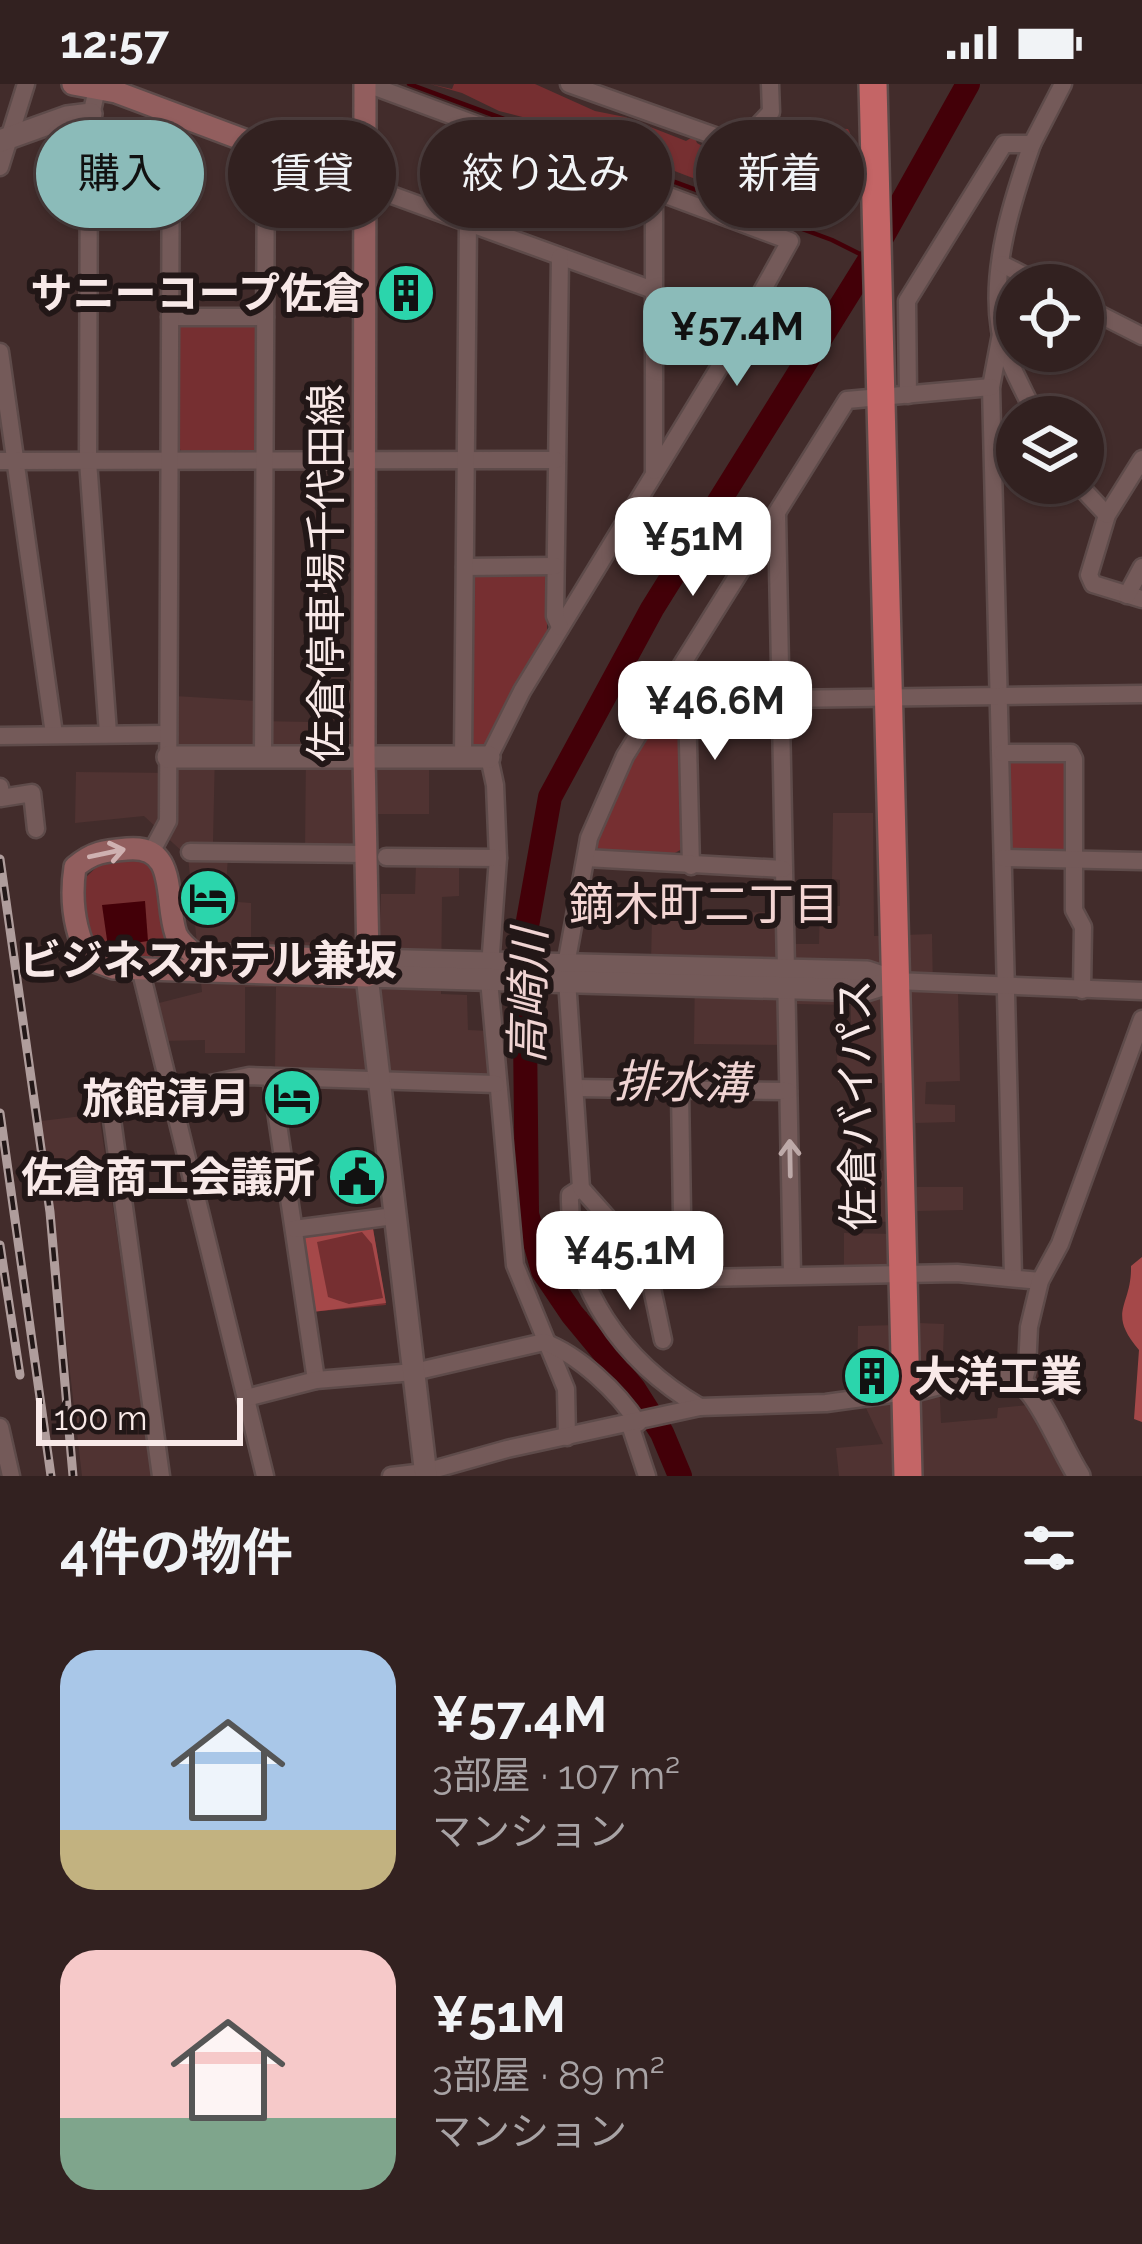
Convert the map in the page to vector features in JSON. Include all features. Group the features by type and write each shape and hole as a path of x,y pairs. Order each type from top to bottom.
{"highway":[{"name":"佐倉バイパス","path":"873,84 877,314 894,395 889,698 908,1476"}],"main road":[{"path":"73,84 113,88 228,134"},
{"name":"佐倉停車場千代田線","path":"366,84 366,120"},
{"name":"佐倉停車場千代田線","path":"367,228 364,756 376,855 367,968"},
{"path":"152,851 164,865 176,934 196,955 367,968 114,968 89,959 78,937 72,890 75,867 93,852 152,851"}],"street":[{"path":"0,167 4,140 26,84"},
{"path":"366,84 464,120"},
{"path":"569,84 740,145 771,112 770,84"},
{"path":"1002,264 1015,193 1032,144 1063,84"},
{"path":"108,734 88,461 91,114 113,88"},
{"path":"152,851 168,821 171,113"},
{"path":"4,140 67,117 91,114"},
{"path":"894,395 908,302 1004,144 1032,144"},
{"path":"566,1436 566,1389 515,1265 489,972 497,858 495,785 489,757 560,627 790,241 672,197"},
{"path":"263,757 266,228"},
{"path":"463,757 468,228"},
{"path":"482,228 653,290"},
{"path":"654,228 654,472"},
{"path":"560,257 555,566 555,616 560,627"},
{"path":"170,317 266,317"},
{"path":"1104,317 1142,336"},
{"path":"0,352 8,461 54,734"},
{"path":"996,358 991,387 1013,1277"},
{"path":"663,1340 650,1279 638,1252 581,1188 566,974 593,826 625,756 847,400 991,387"},
{"path":"1142,459 1107,515 1089,575 1093,584 1134,597 1142,567"},
{"path":"8,461 556,460"},
{"path":"1097,504 1107,515"},
{"path":"777,512 792,1275"},
{"path":"465,567 555,566"},
{"path":"686,661 691,866"},
{"path":"783,699 1142,694"},
{"path":"0,736 108,734 263,757 489,757"},
{"path":"1002,753 1071,753 1074,910 1083,927 1082,990"},
{"path":"0,787 1,798 32,793 36,829"},
{"path":"190,852 497,858"},
{"path":"586,858 783,869"},
{"path":"1003,858 1142,861"},
{"path":"140,968 265,1476"},
{"path":"426,1474 376,1078 367,968 787,980 867,972 896,981 1142,991"},
{"path":"1023,1383 1040,1281 1060,1244 1142,1019"},
{"path":"161,1476 110,1106 249,1076 496,1084"},
{"path":"271,1077 316,1380"},
{"path":"575,1088 788,1091"},
{"path":"680,1091 683,1276"},
{"path":"581,1188 571,1195 573,1250 605,1323 670,1389 700,1408"},
{"path":"294,1229 394,1216"},
{"path":"650,1279 957,1273 1040,1281"},
{"path":"246,1398 316,1380 414,1372 544,1342 563,1349 629,1409 646,1476"},
{"path":"391,1476 426,1474 566,1436 700,1408 826,1403 977,1377 1023,1383 1079,1476"},
{"path":"0,1427 11,1476"}],"shaded area":[{"path":"430,84 452,89 454,84 535,84 595,111 633,120 534,120 499,111"},
{"path":"672,135 686,141 694,136 696,179 672,170"},
{"path":"187,320 258,325 258,448 254,453 184,454 178,447 178,326"},
{"path":"473,571 547,573 547,631 483,748 472,749 469,744"},
{"path":"356,681 357,765 429,766 429,814 358,814 357,853 305,853 306,750 215,751 213,842 228,856 225,901 251,903 251,941 379,944 381,894 415,894 416,863 459,863 459,896 442,897 441,994 467,995 468,1030 488,1031 489,1076 275,1070 276,987 245,987 245,1053 205,1053 205,1040 163,1041 155,1004 202,992 188,857 144,816 75,823 76,772 174,773 175,696 258,701 258,721 311,722 313,682"},
{"path":"679,686 684,848 673,854 601,851 590,839 672,687"},
{"path":"1067,756 1072,846 1066,852 1011,853 1007,760"},
{"path":"833,813 873,813 874,936 932,934 933,992 958,992 960,1081 926,1082 925,1104 955,1105 955,1122 916,1123 917,1187 963,1187 963,1210 917,1211 918,1323 944,1324 943,1354 938,1355 941,1423 997,1418 998,1408 1046,1403 1069,1476 839,1476 836,1448 883,1444 857,1389 858,1326 898,1325 899,1280 844,1267 844,1233 895,1234 895,1222 855,1221 857,1172 883,1171 882,1083 838,1082 837,1053 851,1052 851,1005 796,1004 795,1045 694,1044 695,967 651,966 652,913 781,912 780,944 819,944 820,906 840,906 840,880 832,879"},
{"path":"104,860 145,860 160,882 168,954 159,961 109,960 88,938 83,880"},
{"path":"145,901 148,941 108,947 102,905"},
{"path":"99,1114 153,1476 82,1476 41,1121"},
{"path":"372,1223 386,1305 311,1312 300,1240 305,1232"},
{"path":"372,1223 386,1303 312,1312 300,1241 306,1233","holes":["362,1232 372,1244 383,1298 349,1304 328,1297 317,1242"]},
{"path":"1142,1257 1142,1422 1134,1419 1139,1350 1122,1317 1131,1266"}],"waterway":[{"path":"409,84 832,240 864,256"},
{"name":"高崎川","path":"680,1476 662,1433 634,1389 543,1271 527,1214 524,943 550,797 652,609 870,259 968,84"},
{"path":"576,1320 585,1314"}],"railway":[{"path":"0,859 50,1212 73,1476"},
{"path":"0,1113 51,1476"},
{"path":"0,1245 20,1375"}],"place":[{"name":"サニーコープ佐倉","path":"406,293"},
{"name":"ビジネスホテル兼坂","path":"208,898"},
{"name":"旅館清月","path":"292,1098"},
{"name":"佐倉商工会議所","path":"357,1177"},
{"name":"大洋工業","path":"872,1376"}],"district":[{"name":"鏑木町二丁目","path":"704,904"}],"water label":[{"name":"排水溝","path":"682,1082"}]}
